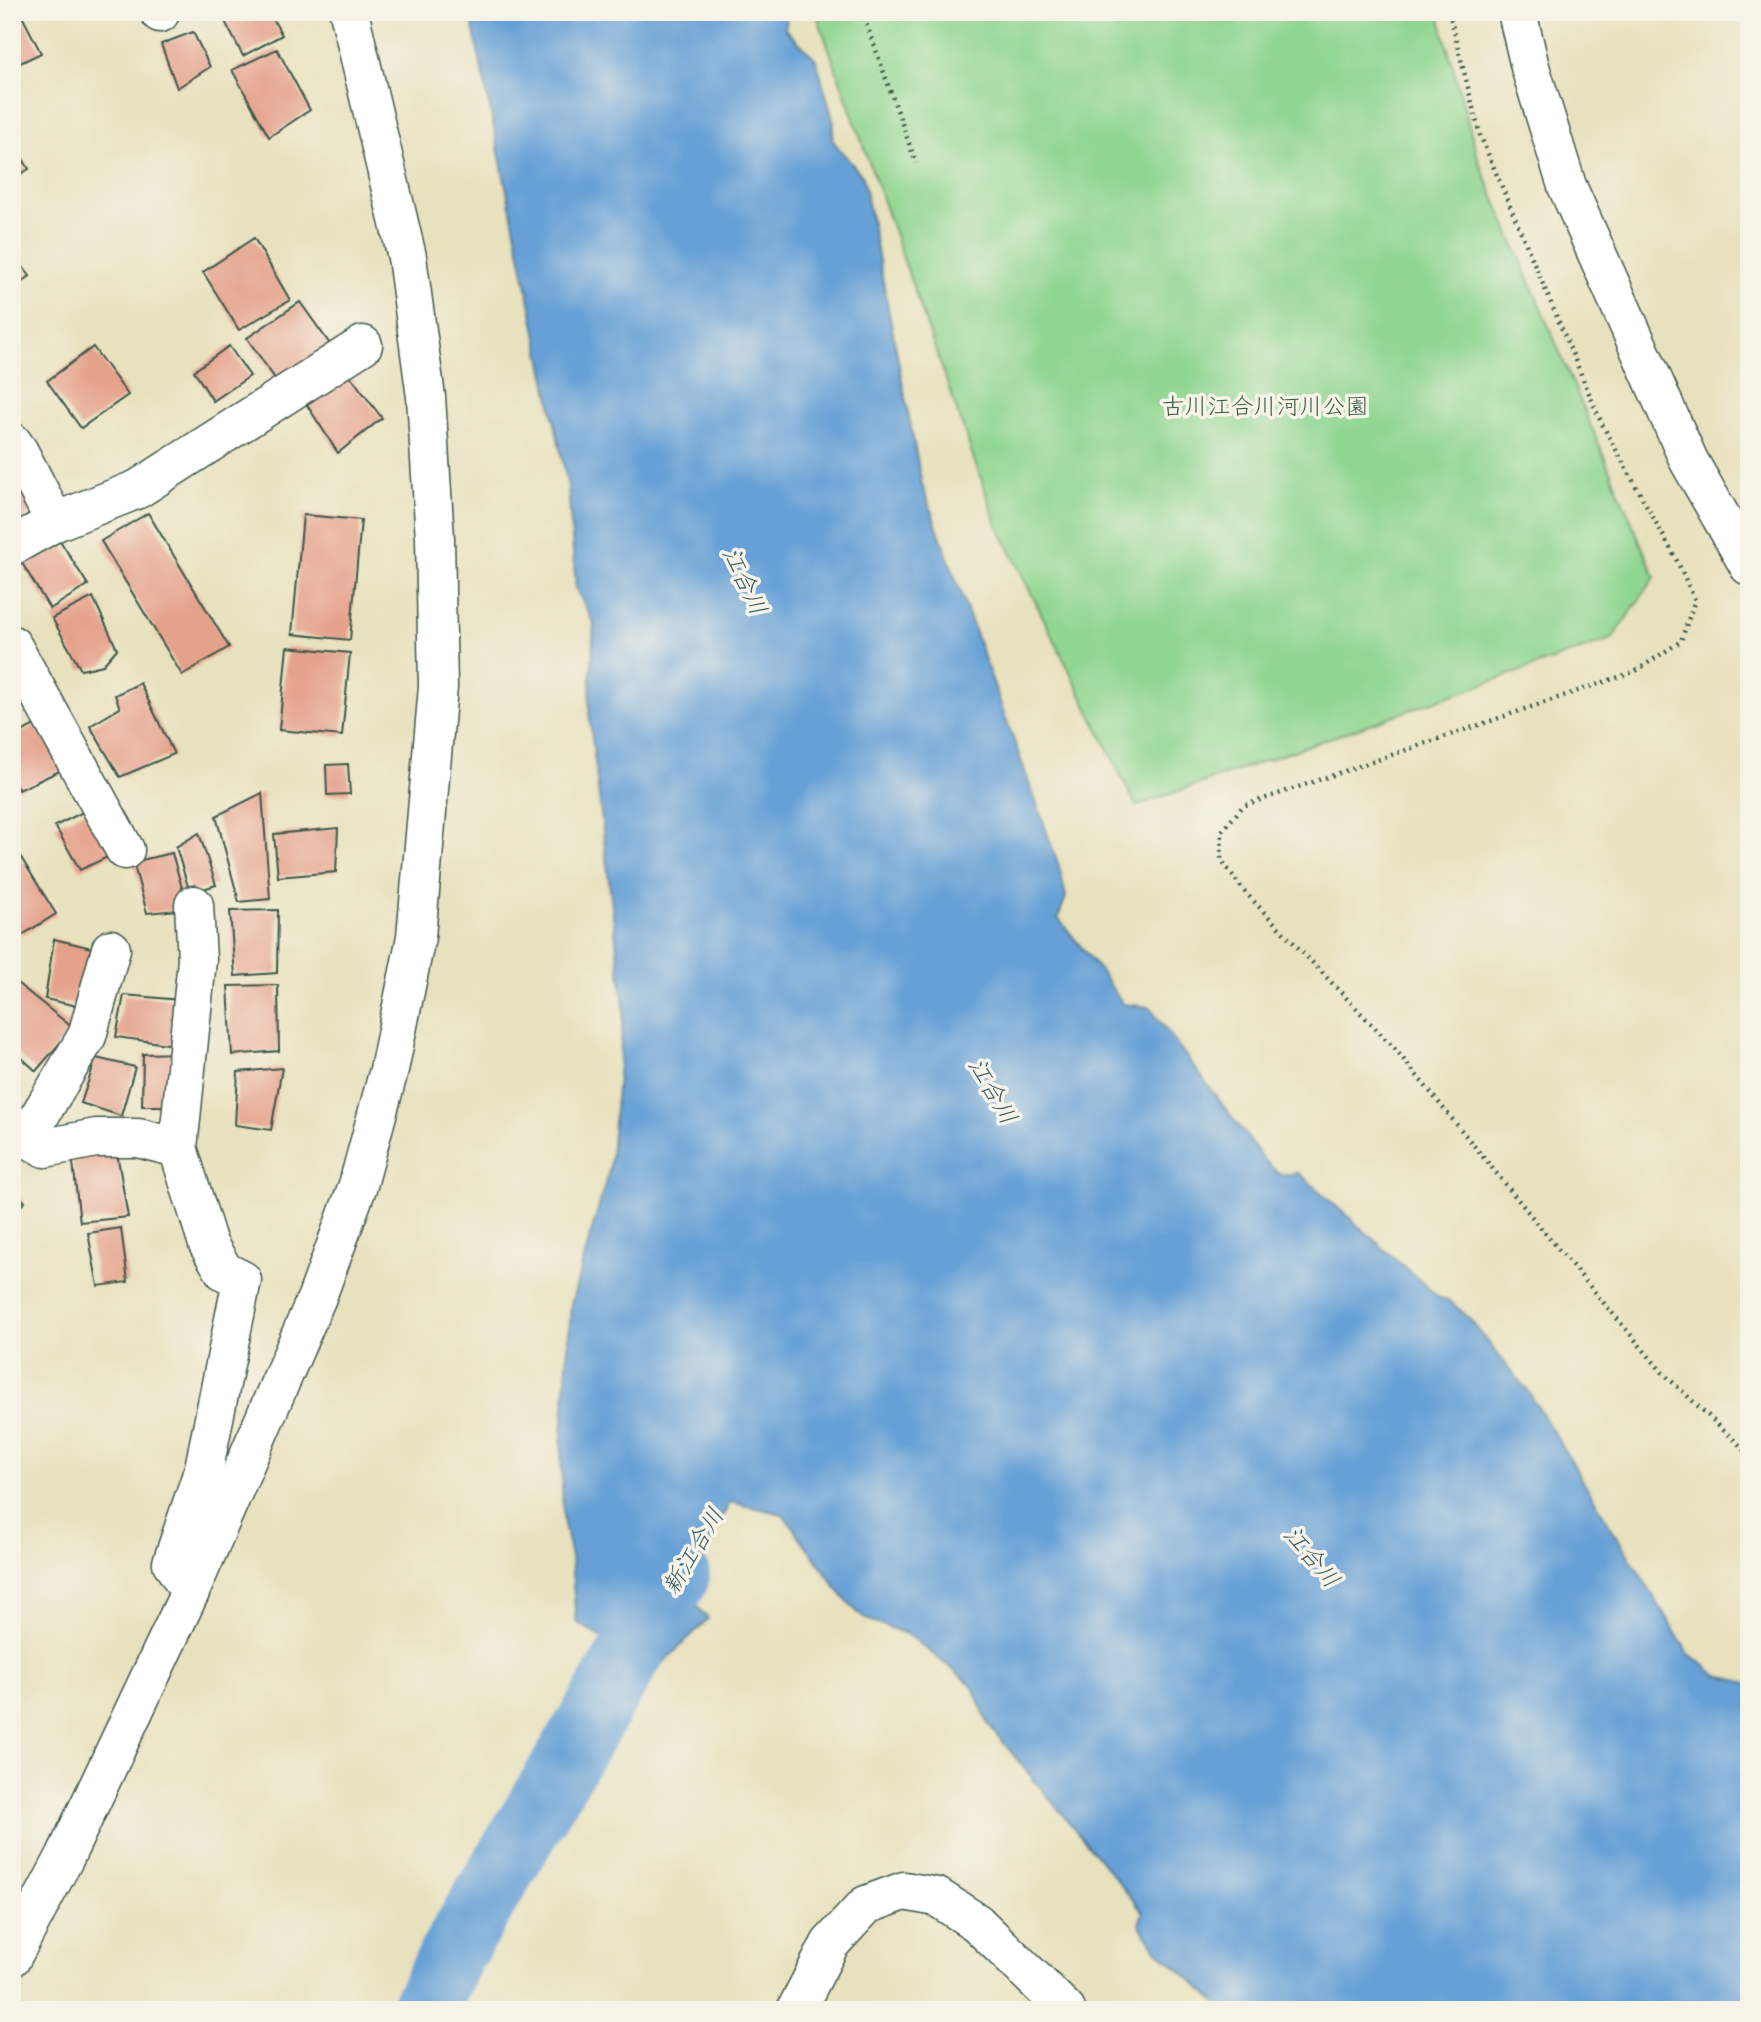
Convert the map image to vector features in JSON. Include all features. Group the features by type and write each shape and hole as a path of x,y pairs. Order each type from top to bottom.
{"street":[{"path":"12,1957 65,1857 190,1592 317,1297 358,1185 389,1070 416,937 438,687 435,539 426,397 407,257 349,12"},
{"path":"1517,12 1530,67 1567,186 1689,461 1749,566"},
{"path":"12,546 55,522 138,489 363,345"},
{"path":"12,442 55,522"},
{"path":"12,645 125,850"},
{"path":"190,1592 172,1563 204,1468 242,1280 224,1271 208,1244 178,1148 197,960 194,905"},
{"path":"111,949 87,1036 20,1133 45,1147 96,1138 138,1138 178,1148"},
{"path":"796,2010 830,1944 866,1905 904,1891 937,1898 977,1923 1066,2010"}],"path":[{"path":"860,12 916,163"},
{"path":"1449,12 1480,135 1602,425 1677,561 1695,600 1681,640 1636,671 1243,806 1222,831 1221,859 1243,890 1396,1051 1663,1373 1749,1454"}],"green space":[{"name":"古川江合川河川公園","path":"816,12 1438,12 1479,162 1655,577 1612,639 1136,806 997,524"}],"water":[{"name":"江合川","path":"470,12 788,12 785,29 816,59 834,123 832,140 863,177 922,485 1059,866 1066,897 1058,918 1123,1004 1149,1007 1265,1161 1280,1175 1299,1173 1438,1297 1452,1303 1466,1315 1530,1394 1688,1653 1718,1676 1749,1683 1749,2010 1225,2010 1156,1949 1139,1924 1143,1912 988,1724 972,1685 909,1635 863,1618 844,1598 783,1514 730,1502 702,1559 694,1582 694,1598 708,1619 656,1670 576,1622 571,1557 563,1519 561,1449 571,1304 610,1167 624,1008 589,713 594,623 576,589 568,487"}],"building":[{"path":"12,12 20,12 41,53 12,67"},
{"path":"220,12 269,12 282,35 243,56"},
{"path":"193,32 210,67 177,88 161,44"},
{"path":"277,49 310,110 269,137 232,70"},
{"path":"12,141 29,169 12,179"},
{"path":"254,238 290,300 239,330 203,272"},
{"path":"12,253 30,276 12,290"},
{"path":"300,302 332,347 278,383 247,338"},
{"path":"229,346 250,376 213,401 194,371"},
{"path":"93,347 128,395 81,428 47,381"},
{"path":"348,373 382,418 338,453 307,405"},
{"path":"12,464 39,506 14,526 12,523"},
{"path":"148,513 229,647 182,675 101,541"},
{"path":"303,515 361,520 350,640 292,634"},
{"path":"59,539 88,585 50,609 22,563"},
{"path":"93,597 117,649 103,665 81,670 52,618"},
{"path":"287,647 350,653 342,736 279,730"},
{"path":"12,665 31,702 12,712"},
{"path":"140,683 174,754 120,777 90,726 120,708 115,695"},
{"path":"42,721 66,768 19,790 12,780 12,737"},
{"path":"348,764 350,794 327,795 326,765"},
{"path":"262,793 270,899 239,902 216,816"},
{"path":"89,809 116,853 80,870 55,826"},
{"path":"338,828 336,872 278,877 274,834"},
{"path":"199,833 216,885 190,893 176,847"},
{"path":"12,843 56,914 22,935 12,918"},
{"path":"172,853 188,909 147,913 133,862"},
{"path":"278,910 277,973 235,976 230,911"},
{"path":"54,939 100,950 87,1008 45,999"},
{"path":"17,983 73,1028 36,1071 12,1049 12,988"},
{"path":"278,985 279,1051 232,1055 228,986"},
{"path":"124,995 181,1000 175,1045 116,1037"},
{"path":"181,1053 175,1106 142,1106 143,1054"},
{"path":"96,1058 135,1067 121,1116 81,1103"},
{"path":"282,1068 271,1130 235,1125 238,1072"},
{"path":"116,1147 128,1217 80,1222 72,1154"},
{"path":"12,1188 25,1202 12,1214"},
{"path":"121,1228 128,1282 98,1286 88,1233"}],"waterway":[{"name":"新江合川","path":"423,2010 453,1952 677,1576"}]}
